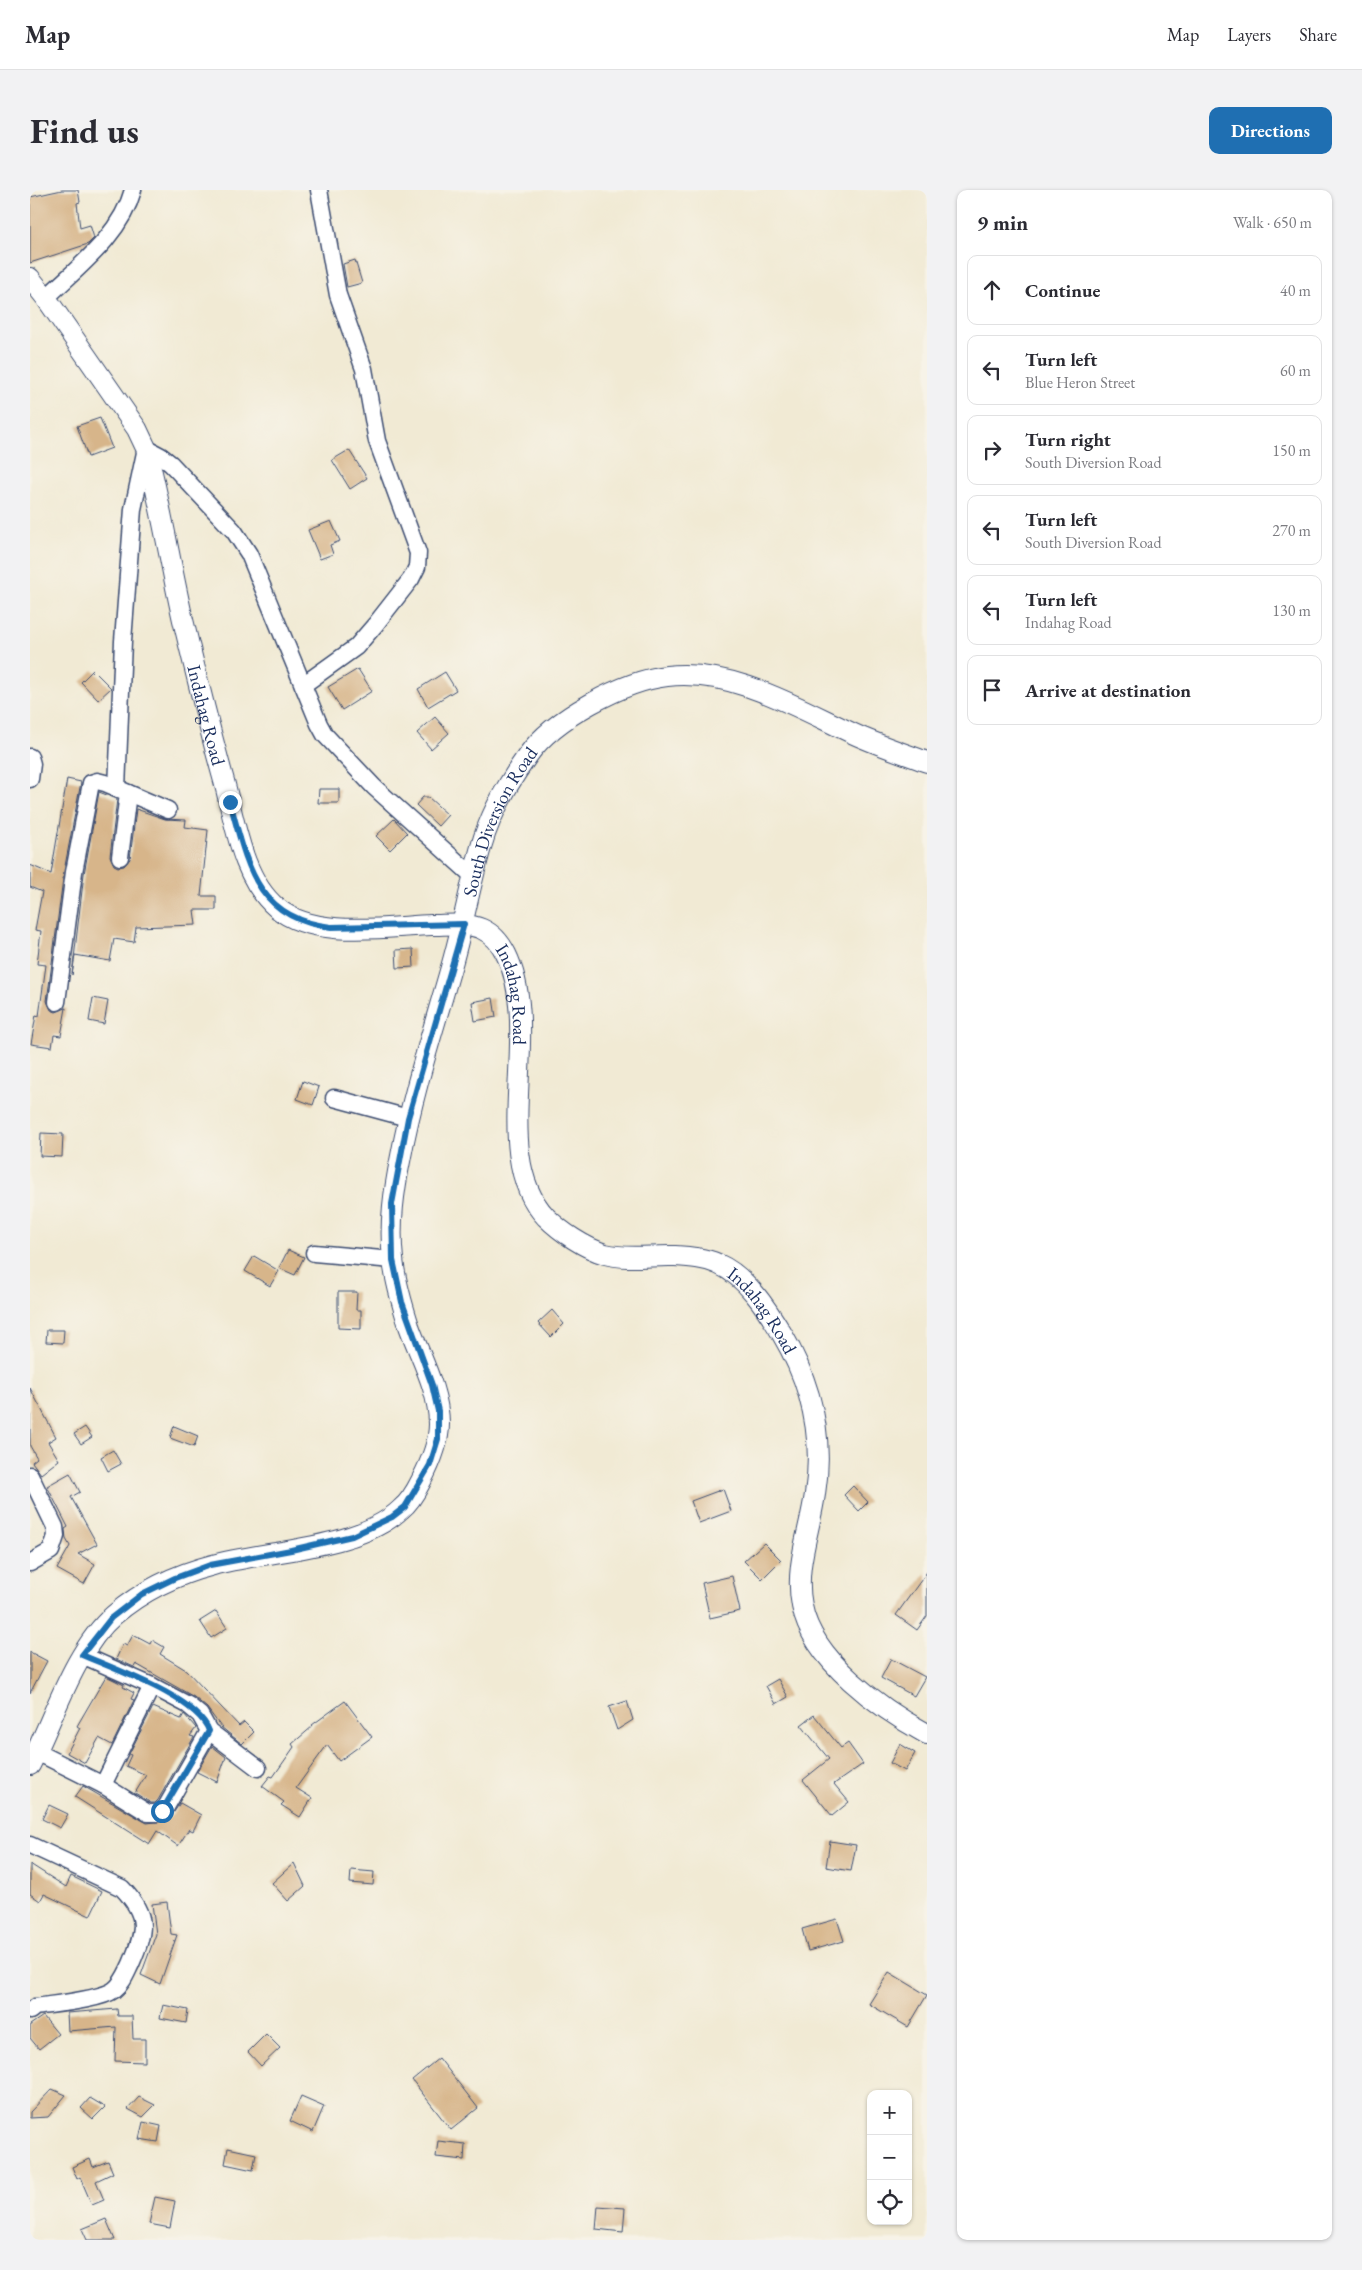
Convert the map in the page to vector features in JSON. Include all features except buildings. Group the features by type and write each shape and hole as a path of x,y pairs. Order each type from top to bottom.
{"main road":[{"name":"Indahag Road","path":"30,278 137,429 146,448 208,721 244,854 254,878 266,896 284,912 311,925 362,928 464,924 481,928 499,943 506,953 517,988 521,1034 519,1138 521,1163 526,1184 537,1205 547,1218 566,1234 605,1254 695,1257 717,1264 736,1275 767,1312 796,1359 805,1380 817,1434 815,1493 802,1560 799,1588 802,1610 813,1636 833,1663 875,1700 927,1734"},
{"name":"South Diversion Road","path":"33,1758 82,1655 111,1618 142,1594 175,1578 210,1565 291,1550 352,1536 392,1517 405,1507 430,1465 438,1439 439,1424 432,1385 409,1326 393,1260 392,1204 408,1118 464,924 482,843 498,804 530,751 559,722 597,700 666,676 698,676 761,691 860,736 927,762"}],"street":[{"path":"46,298 98,248 122,218 133,190"},
{"path":"303,685 356,647 411,578 417,567 418,553 377,441 364,369 338,295 320,190"},
{"path":"120,857 123,791 124,641 133,509 146,448 162,456 171,464 234,531 242,543 255,567 319,724 334,747 374,787 474,877"},
{"path":"30,757 32,764 30,779"},
{"path":"57,1002 74,872 90,786 93,782 101,781 168,810"},
{"path":"334,1098 408,1118"},
{"path":"314,1253 393,1260"},
{"path":"30,1475 55,1527 55,1545 51,1551 30,1562"},
{"path":"82,1655 152,1686 194,1710 206,1723 209,1731 258,1768"},
{"path":"103,1785 152,1686"},
{"path":"33,1758 103,1785 148,1813 158,1813 166,1806 209,1731"},
{"path":"30,1845 122,1888 133,1900 140,1912 143,1926 142,1940 123,1982 113,1991 98,1996 32,2007"}],"route":[{"path":"162,1811 209,1731 206,1723 188,1705 152,1686 82,1655 111,1618 142,1594 175,1578 210,1565 291,1550 352,1536 392,1517 405,1507 417,1488 430,1465 438,1439 438,1411 432,1385 409,1326 393,1260 392,1204 408,1118 464,924 362,928 331,927 311,925 291,917 276,907 254,878 244,854 230,802"}]}
